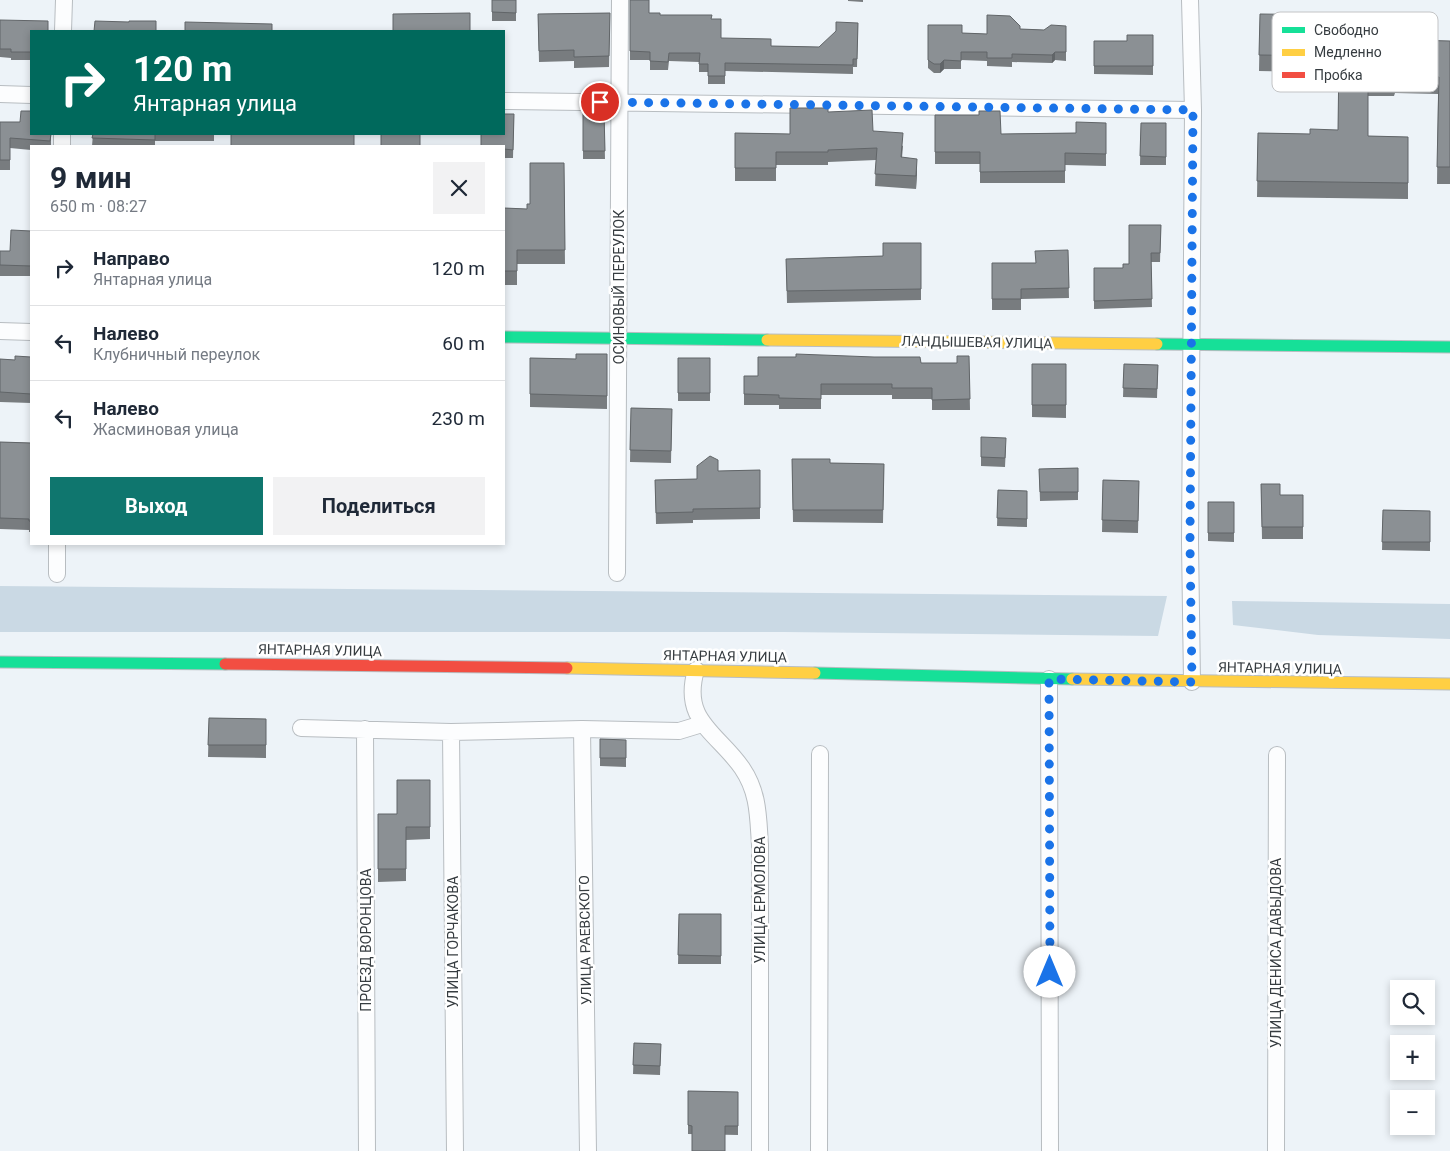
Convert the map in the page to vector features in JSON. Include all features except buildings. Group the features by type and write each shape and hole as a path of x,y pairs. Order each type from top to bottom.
{"street":[{"path":"63,30 64,0"},
{"name":"ОСИНОВЫЙ ПЕРЕУЛОК","path":"617,573 620,0"},
{"path":"1190,0 1193,110 1190,543 1192,682"},
{"path":"0,94 30,95"},
{"path":"505,100 1193,110"},
{"path":"0,331 30,332"},
{"name":"ЛАНДЫШЕВАЯ УЛИЦА","path":"505,337 1450,347"},
{"path":"57,545 57,574"},
{"name":"ЯНТАРНАЯ УЛИЦА","path":"0,662 696,670 1192,682 1450,684"},
{"name":"УЛИЦА ЕРМОЛОВА","path":"696,670 692,683 692,697 702,724 742,768 757,800 760,845 760,1151"},
{"path":"1049,679 1050,1151"},
{"path":"301,728 452,732 679,731 702,724"},
{"name":"ПРОЕЗД ВОРОНЦОВА","path":"365,729 367,1151"},
{"name":"УЛИЦА РАЕВСКОГО","path":"582,730 588,1151"},
{"name":"УЛИЦА ГОРЧАКОВА","path":"452,732 455,1151"},
{"path":"820,754 820,1151"},
{"name":"УЛИЦА ДЕНИСА ДАВЫДОВА","path":"1276,1151 1277,755"}],"shaded area":[{"path":"0,586 1167,596 1158,636 784,632 0,632"},
{"path":"1232,601 1450,604 1450,639 1318,635 1233,625"}],"traffic: fast":[{"path":"505,337 767,340"},
{"path":"1157,344 1450,347"},
{"path":"0,662 225,664"},
{"path":"815,673 1072,679"}],"traffic: slow":[{"path":"767,340 1157,344"},
{"path":"567,668 815,673"},
{"path":"1072,679 1450,684"}],"traffic: jam":[{"path":"225,664 567,668"}],"route":[{"path":"600,102 1193,110 1190,543 1192,682 1049,679 1050,972"}]}
